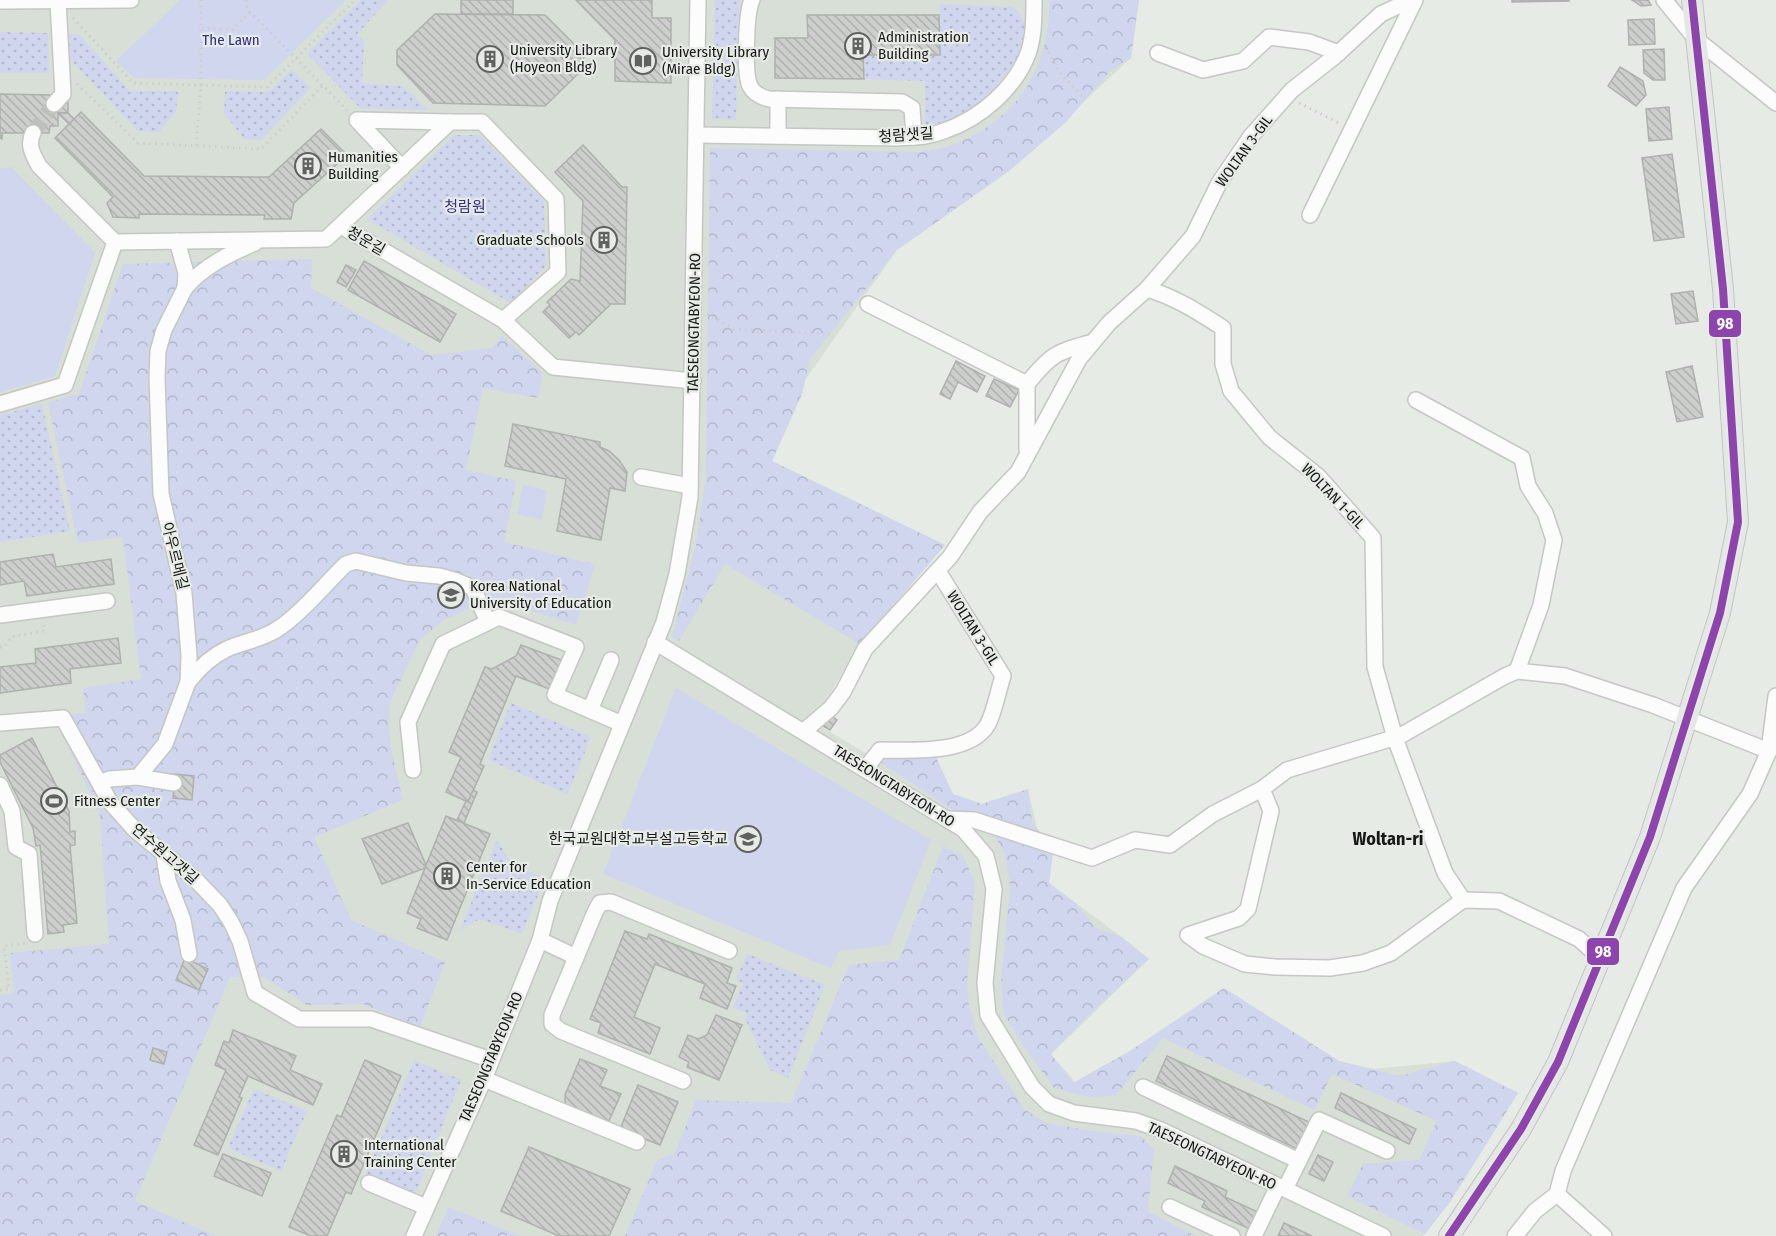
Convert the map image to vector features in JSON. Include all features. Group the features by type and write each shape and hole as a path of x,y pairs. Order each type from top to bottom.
{"main road":[{"path":"1449,1236 1521,1129 1558,1062 1650,837 1720,613 1738,522 1722,289 1692,0"}],"street":[{"path":"0,1 131,0"},
{"name":"TAESEONGTABYEON-RO","path":"414,1236 484,1079 540,940 550,901 664,622 677,574 690,486 698,0"},
{"path":"752,0 747,11 748,82 757,94 769,99 902,102 909,104 912,108 914,137"},
{"name":"청람샛길","path":"696,135 914,137 944,131 983,110 997,99 1021,70 1029,50 1034,24 1034,0"},
{"name":"WOLTAN 3-GIL","path":"804,731 831,708 843,692 865,649 938,571 980,512 1018,472 1079,358 1109,323 1147,290 1193,236 1219,183 1251,136 1286,97 1381,14 1413,0"},
{"name":"WOLTAN 3-GIL","path":"1310,215 1413,0"},
{"path":"1664,0 1696,39 1776,103"},
{"path":"54,104 63,94 58,1"},
{"path":"1158,53 1203,70 1243,61 1269,37 1309,42 1339,53"},
{"path":"778,99 778,136"},
{"path":"357,120 482,122 556,199 558,272 503,320"},
{"path":"357,120 402,168"},
{"path":"341,226 450,122"},
{"path":"0,404 65,385 115,242 39,166 31,153 30,139 33,133"},
{"name":"청운길","path":"115,242 326,239 341,226 503,320 553,367 693,381"},
{"name":"아우르메길","path":"138,777 165,744 188,682 189,656 184,593 161,495 158,351 164,330 185,288 196,276 235,252 264,240"},
{"path":"177,241 186,273 185,288"},
{"name":"WOLTAN 1-GIL","path":"1147,290 1166,295 1223,328 1223,364 1232,391 1269,437 1318,476 1373,538 1375,667 1395,738 1445,873 1462,900"},
{"path":"868,304 1027,384"},
{"path":"1028,454 1027,384 1047,360 1065,350 1093,342"},
{"path":"1416,400 1522,458 1528,486 1545,513 1554,540 1541,605 1517,671"},
{"path":"641,477 690,486"},
{"path":"188,682 207,661 216,655 267,636 284,625 346,564 356,561 406,573 457,580 474,588 488,622"},
{"name":"WOLTAN 3-GIL","path":"865,769 880,750 946,749 978,737 988,724 1003,676 938,571"},
{"path":"0,615 107,601"},
{"path":"413,770 408,722 443,644 499,617 576,647 555,696 622,724"},
{"name":"TAESEONGTABYEON-RO","path":"656,642 952,819 986,856 994,889 985,983 988,1015 1032,1087 1049,1104 1074,1113 1136,1122 1161,1130 1383,1236"},
{"path":"590,710 611,660"},
{"path":"952,819 974,820 1092,858 1135,840 1170,845 1213,814 1262,789 1287,770 1395,738 1517,671 1564,676 1653,705 1769,751"},
{"path":"1515,1236 1535,1211 1557,1194 1563,1171 1684,888 1750,794 1769,751 1776,696"},
{"name":"연수원고갯길","path":"0,723 63,718 110,802 135,830 195,879 220,905 240,940 255,993 299,1019 371,1019 491,1060"},
{"path":"100,783 109,779 138,777 174,783"},
{"path":"0,785 12,812 16,847 29,854 35,934"},
{"path":"1262,789 1271,811 1248,909 1239,918 1188,935 1203,946 1245,964 1330,968 1363,963 1391,953 1462,900 1499,901 1579,939 1600,958"},
{"path":"164,855 168,882 183,920 189,954"},
{"path":"683,1081 561,1031 552,1024 552,1015 600,903 606,901 729,951"},
{"path":"540,940 576,957"},
{"path":"484,1079 637,1142"},
{"path":"1143,1087 1299,1161"},
{"path":"1254,1236 1299,1161 1319,1120 1387,1151"},
{"path":"369,1183 426,1207"},
{"path":"1557,1194 1604,1236"},
{"path":"1170,1207 1232,1236"}],"path":[{"path":"196,146 201,86 201,0"},
{"path":"246,0 246,7 250,12 357,120"},
{"path":"58,1 133,83 267,87 355,0"},
{"path":"202,28 232,30 250,12"},
{"path":"1034,24 1056,67 1085,99"},
{"path":"62,71 138,143 261,148 323,85"},
{"path":"1286,97 1351,129"},
{"path":"694,313 708,314 734,329 830,334"},
{"path":"0,647 4,647 11,637 44,631"},
{"path":"0,990 9,989 4,946 24,944 35,934"}],"shaded area":[{"name":"Korea National University of Education","path":"0,0 1139,0 1131,58 1082,103 1066,122 1009,171 897,250 805,380 802,394 772,461 945,545 860,644 813,722 874,758 935,755 953,794 982,804 1028,789 1037,828 1053,852 1049,883 1149,959 1051,1054 1075,1082 1130,1051 1224,988 1339,1061 1373,1069 1455,1061 1518,1093 1450,1202 1423,1236 0,1236"}],"green space":[{"name":"The Lawn","path":"180,0 346,0 264,80 134,78 116,61"},
{"path":"361,0 388,0 357,34 364,42 362,83 403,86 428,110 360,108 307,53"},
{"path":"715,0 740,0 736,120 712,119"},
{"path":"1049,0 1139,0 1131,58 1111,70 1066,122 1009,171 897,250 810,359 802,394 772,461 945,545 860,644 725,564 679,641 672,637 696,545 706,476 710,148 919,152 950,146 994,122 1025,90 1044,48"},
{"path":"940,4 1013,7 1023,18 1025,31 1022,46 1015,61 994,89 967,112 956,118 925,125 925,81 864,79 863,55 940,55"},
{"path":"0,32 48,33 49,73 0,73"},
{"path":"69,34 80,35 130,91 178,91 176,111 159,132 138,131 70,59"},
{"path":"292,69 310,88 261,140 244,139 224,113 225,91 269,92"},
{"name":"청람원","path":"454,135 480,135 544,201 546,266 511,303 367,219"},
{"path":"11,167 95,253 55,376 0,392 0,169"},
{"path":"312,259 311,288 431,355 492,348 502,336 543,373 538,398 483,388 466,470 516,481 504,542 595,564 576,625 491,598 442,621 419,641 389,705 390,745 403,800 314,837 351,920 445,962 420,1027 363,1004 307,1005 264,977 230,977 135,1201 216,1236 0,1236 0,995 14,993 10,953 109,944 100,814 62,734 71,714 85,713 83,688 141,679 123,537 78,543 48,402 79,394 123,264"},
{"path":"42,404 70,531 0,542 0,415"},
{"path":"523,485 547,490 542,520 517,514"},
{"path":"676,688 931,840 890,945 839,951 831,968 603,874"},
{"path":"511,703 591,737 568,794 488,760"},
{"path":"935,755 953,794 982,804 1028,789 1032,822 1053,852 1049,883 1074,902 1096,928 1123,938 1149,959 1051,1054 1073,1083 1130,1051 1224,988 1339,1061 1400,1076 1455,1061 1518,1093 1450,1202 1425,1234 1347,1196 1363,1164 1419,1160 1437,1121 1332,1074 1314,1110 1163,1038 1115,1096 1088,1097 1054,1088 1004,1014 1001,985 1010,885 1005,854 996,838 874,758"},
{"path":"498,838 510,861 545,878 522,934 484,920 478,920 460,930"},
{"path":"943,846 963,856 975,883 967,982 969,1005 978,1037 1024,1109 1046,1123 1141,1136 1154,1150 1148,1212 1196,1236 625,1236 657,1161 675,1153 696,1100 791,1103 849,965 899,960"},
{"path":"747,954 825,985 788,1078 770,1070 745,1019 747,1013 733,1008 743,983 736,980"},
{"path":"414,1060 461,1080 415,1194 366,1174"},
{"path":"254,1089 307,1111 281,1171 228,1148"},
{"path":"449,1207 520,1236 436,1236"}],"building":[{"path":"461,0 513,0 513,14 461,14"},
{"name":"University Library (Mirae Bldg)","path":"576,0 652,0 652,18 671,18 671,83 615,81 615,40"},
{"path":"1512,0 1569,0 1569,1 1512,2"},
{"path":"1632,0 1648,0 1651,5 1641,6"},
{"name":"University Library (Hoyeon Bldg)","path":"435,14 545,15 584,54 583,69 545,106 433,103 397,65 397,50"},
{"name":"Administration Building","path":"807,15 939,15 940,55 863,55 864,79 775,78 775,38 808,38"},
{"path":"1654,19 1655,44 1629,45 1628,20"},
{"path":"1664,49 1665,80 1653,80 1644,73 1643,50"},
{"path":"1620,67 1643,81 1646,95 1636,106 1608,86"},
{"path":"0,94 50,95 50,104 68,103 68,113 58,113 58,126 50,126 49,133 2,133 2,139 0,138"},
{"path":"1669,107 1672,139 1649,141 1646,109"},
{"name":"Humanities Building","path":"81,112 144,176 269,177 321,129 347,155 294,203 291,219 264,219 265,215 139,214 139,218 113,217 107,203 113,197 55,138"},
{"path":"58,113 68,113 74,119 69,124"},
{"name":"Graduate Schools","path":"583,145 622,187 627,187 625,304 611,304 579,335 576,332 569,338 543,312 550,305 547,302 571,279 580,281 583,201 555,172"},
{"path":"1672,154 1684,237 1654,241 1642,158"},
{"path":"364,261 456,314 440,342 348,290"},
{"path":"346,265 356,270 346,287 337,282"},
{"path":"1693,291 1698,321 1676,324 1671,294"},
{"path":"956,361 985,376 977,392 958,382 950,399 940,394"},
{"path":"1692,366 1703,417 1677,422 1666,372"},
{"path":"994,379 1019,390 1010,407 986,396"},
{"path":"513,424 600,442 600,447 619,460 627,472 625,491 610,488 601,540 557,531 566,479 505,466"},
{"path":"53,554 56,567 111,559 114,584 27,596 24,581 0,585 0,562"},
{"path":"118,638 121,663 70,669 71,683 0,693 0,667 36,663 35,649"},
{"path":"521,645 564,661 552,690 516,676 480,764 484,766 468,802 446,792 461,757 449,752 485,667 492,669 516,656"},
{"path":"830,715 837,720 830,730 823,726"},
{"path":"32,738 69,811 70,832 75,831 75,845 70,846 77,923 63,925 64,932 48,934 40,845 36,846 33,828 0,762 0,755"},
{"path":"175,774 194,776 192,800 173,798"},
{"path":"473,790 477,792 464,823 457,820"},
{"name":"Center for In-Service Education","path":"446,816 490,834 447,940 417,928 421,919 407,913 425,868 382,884 362,839 408,823 426,865"},
{"path":"625,931 647,939 649,934 732,968 727,983 736,986 727,1009 700,998 705,984 655,964 634,1017 660,1028 650,1054 598,1033 601,1023 590,1019"},
{"path":"185,958 208,969 199,990 176,980"},
{"path":"716,1015 742,1025 719,1080 687,1067 689,1062 679,1057 688,1035 698,1039 707,1035"},
{"path":"233,1030 296,1056 290,1070 322,1084 313,1105 248,1076 239,1097 242,1098 218,1155 194,1145 226,1070 215,1065 224,1041 229,1043"},
{"path":"153,1048 167,1052 164,1064 150,1060"},
{"path":"1167,1056 1309,1122 1297,1149 1156,1081"},
{"path":"580,1059 607,1070 600,1086 621,1094 608,1123 565,1104 565,1095"},
{"name":"International Training Center","path":"365,1060 401,1076 351,1194 346,1192 327,1236 311,1236 289,1227 337,1115 341,1117"},
{"path":"638,1085 678,1102 660,1145 620,1129"},
{"path":"1341,1093 1416,1129 1409,1144 1335,1108"},
{"path":"529,1147 630,1189 609,1236 559,1236 501,1211"},
{"path":"223,1154 271,1173 262,1196 214,1176"},
{"path":"1318,1155 1333,1162 1324,1181 1309,1174"},
{"path":"1175,1166 1227,1191 1225,1197 1260,1213 1252,1230 1202,1207 1205,1201 1168,1183"},
{"path":"1284,1223 1312,1236 1278,1236"}],"tunnel":[{"path":"33,133 54,104"}],"transit line":[{"name":"98","path":"1449,1236 1521,1129 1558,1062 1650,837 1720,613 1738,522 1723,289 1692,0"}],"place":[{"name":"Administration Building","path":"858,46"},
{"name":"University Library (Hoyeon Bldg)","path":"490,59"},
{"name":"University Library (Mirae Bldg)","path":"643,61"},
{"name":"Humanities Building","path":"308,166"},
{"name":"Graduate Schools","path":"604,240"},
{"name":"Korea National University of Education","path":"451,595"},
{"name":"Fitness Center","path":"54,801"},
{"name":"한국교원대학교부설고등학교","path":"748,839"},
{"name":"Center for In-Service Education","path":"447,876"},
{"name":"International Training Center","path":"344,1154"}],"district":[{"name":"Woltan-ri","path":"1388,839"}]}
